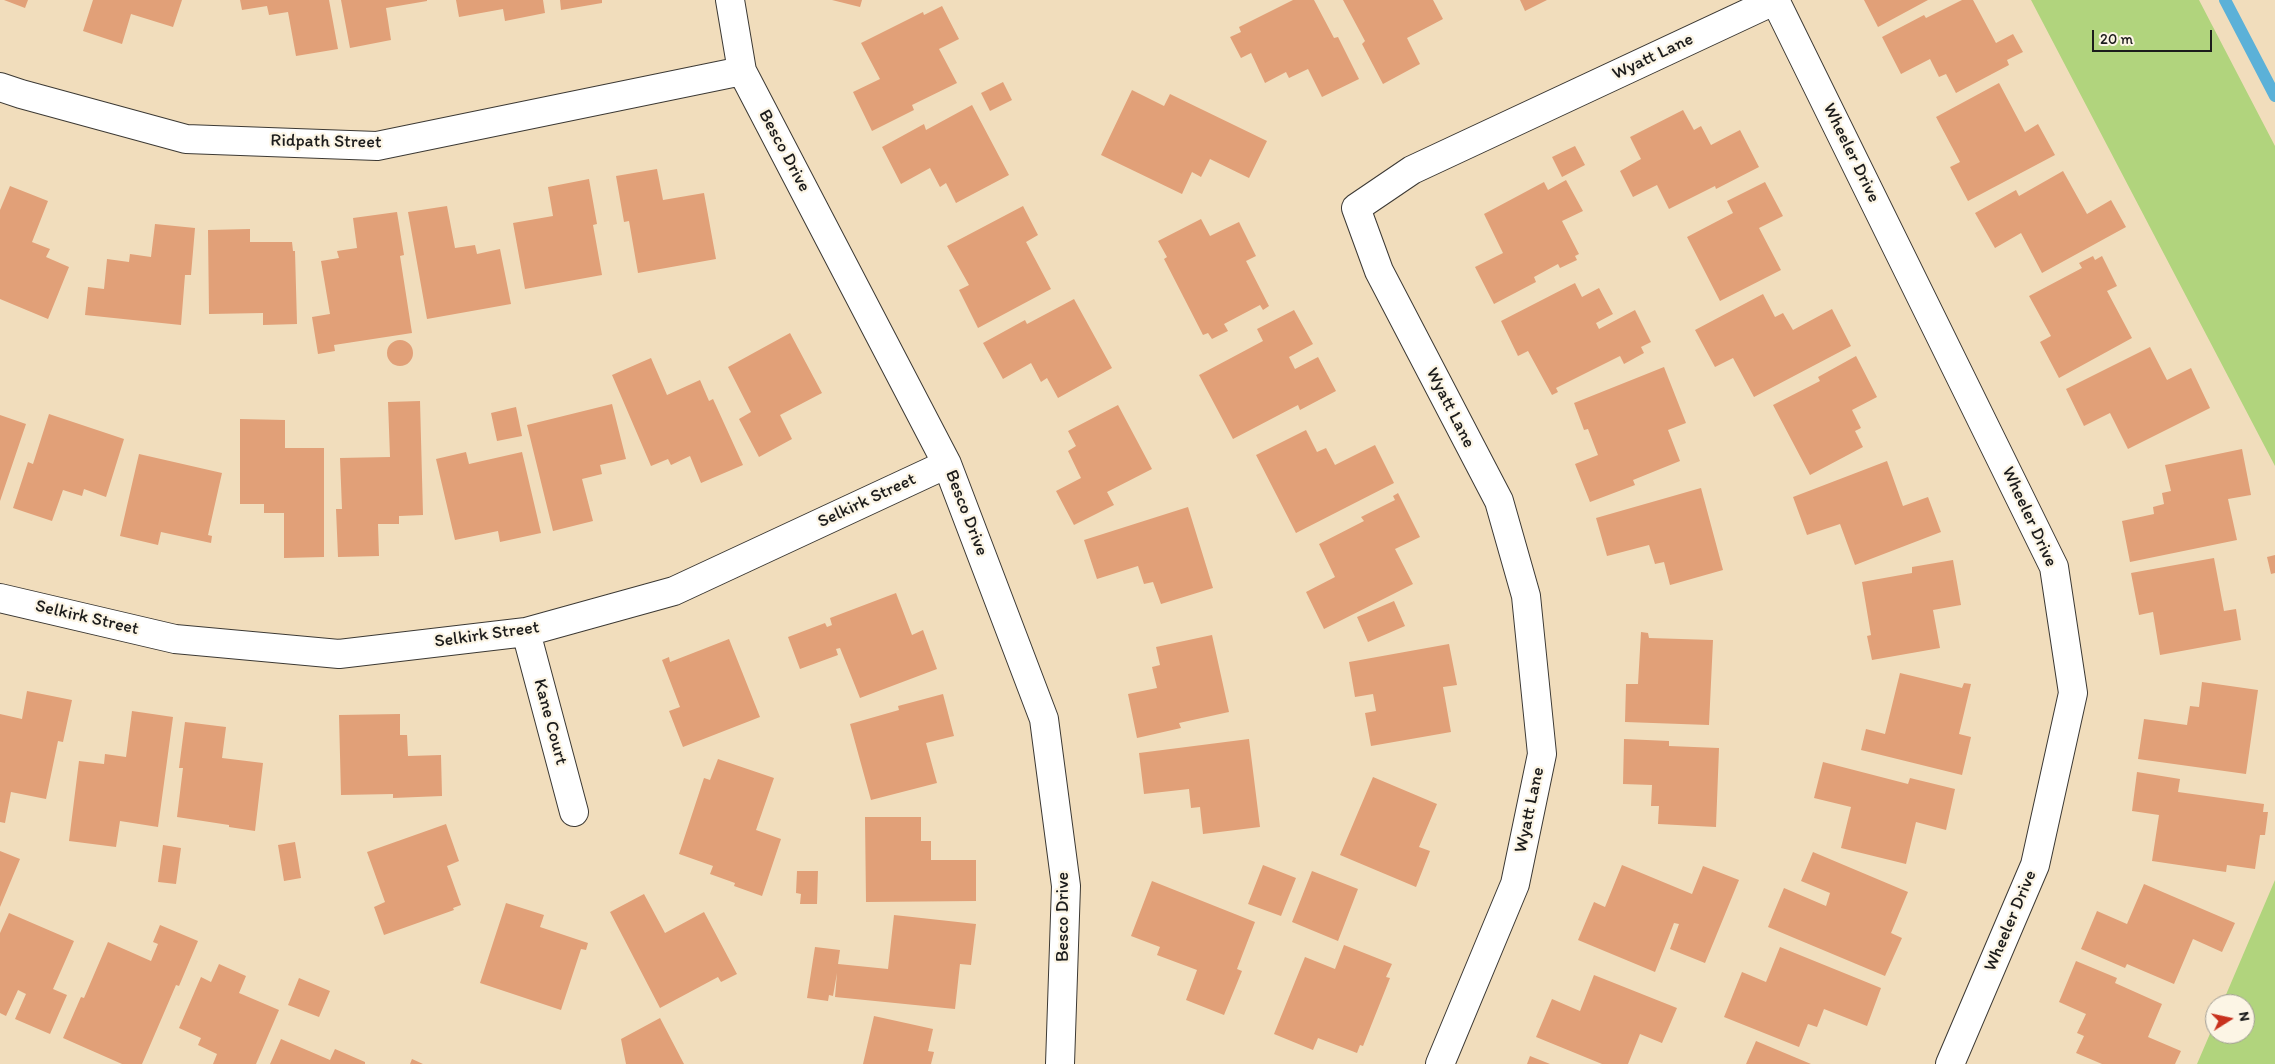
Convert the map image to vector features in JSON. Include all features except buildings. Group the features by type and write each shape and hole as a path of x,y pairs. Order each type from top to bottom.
{"street":[{"name":"Besco Drive","path":"730,0 742,71 947,464 1044,719 1066,886 1061,1064"},
{"name":"Wyatt Lane","path":"1440,1064 1515,884 1542,754 1526,596 1499,501 1379,271 1356,208 1412,170 1776,0"},
{"name":"Wheeler Drive","path":"1776,0 2054,567 2073,693 2035,865 1950,1064"},
{"name":"Ridpath Street","path":"0,87 186,139 377,146 742,71"},
{"name":"Selkirk Street","path":"0,598 175,639 339,654 526,632 674,591 947,464"},
{"name":"Kane Court","path":"526,632 574,812"}],"green space":[{"path":"2031,0 2199,0 2275,146 2275,466"},
{"path":"2275,880 2275,1064 2197,1064 2206,1044 2255,1044 2255,994 2226,994"}],"waterway":[{"path":"2225,0 2275,96"}]}
